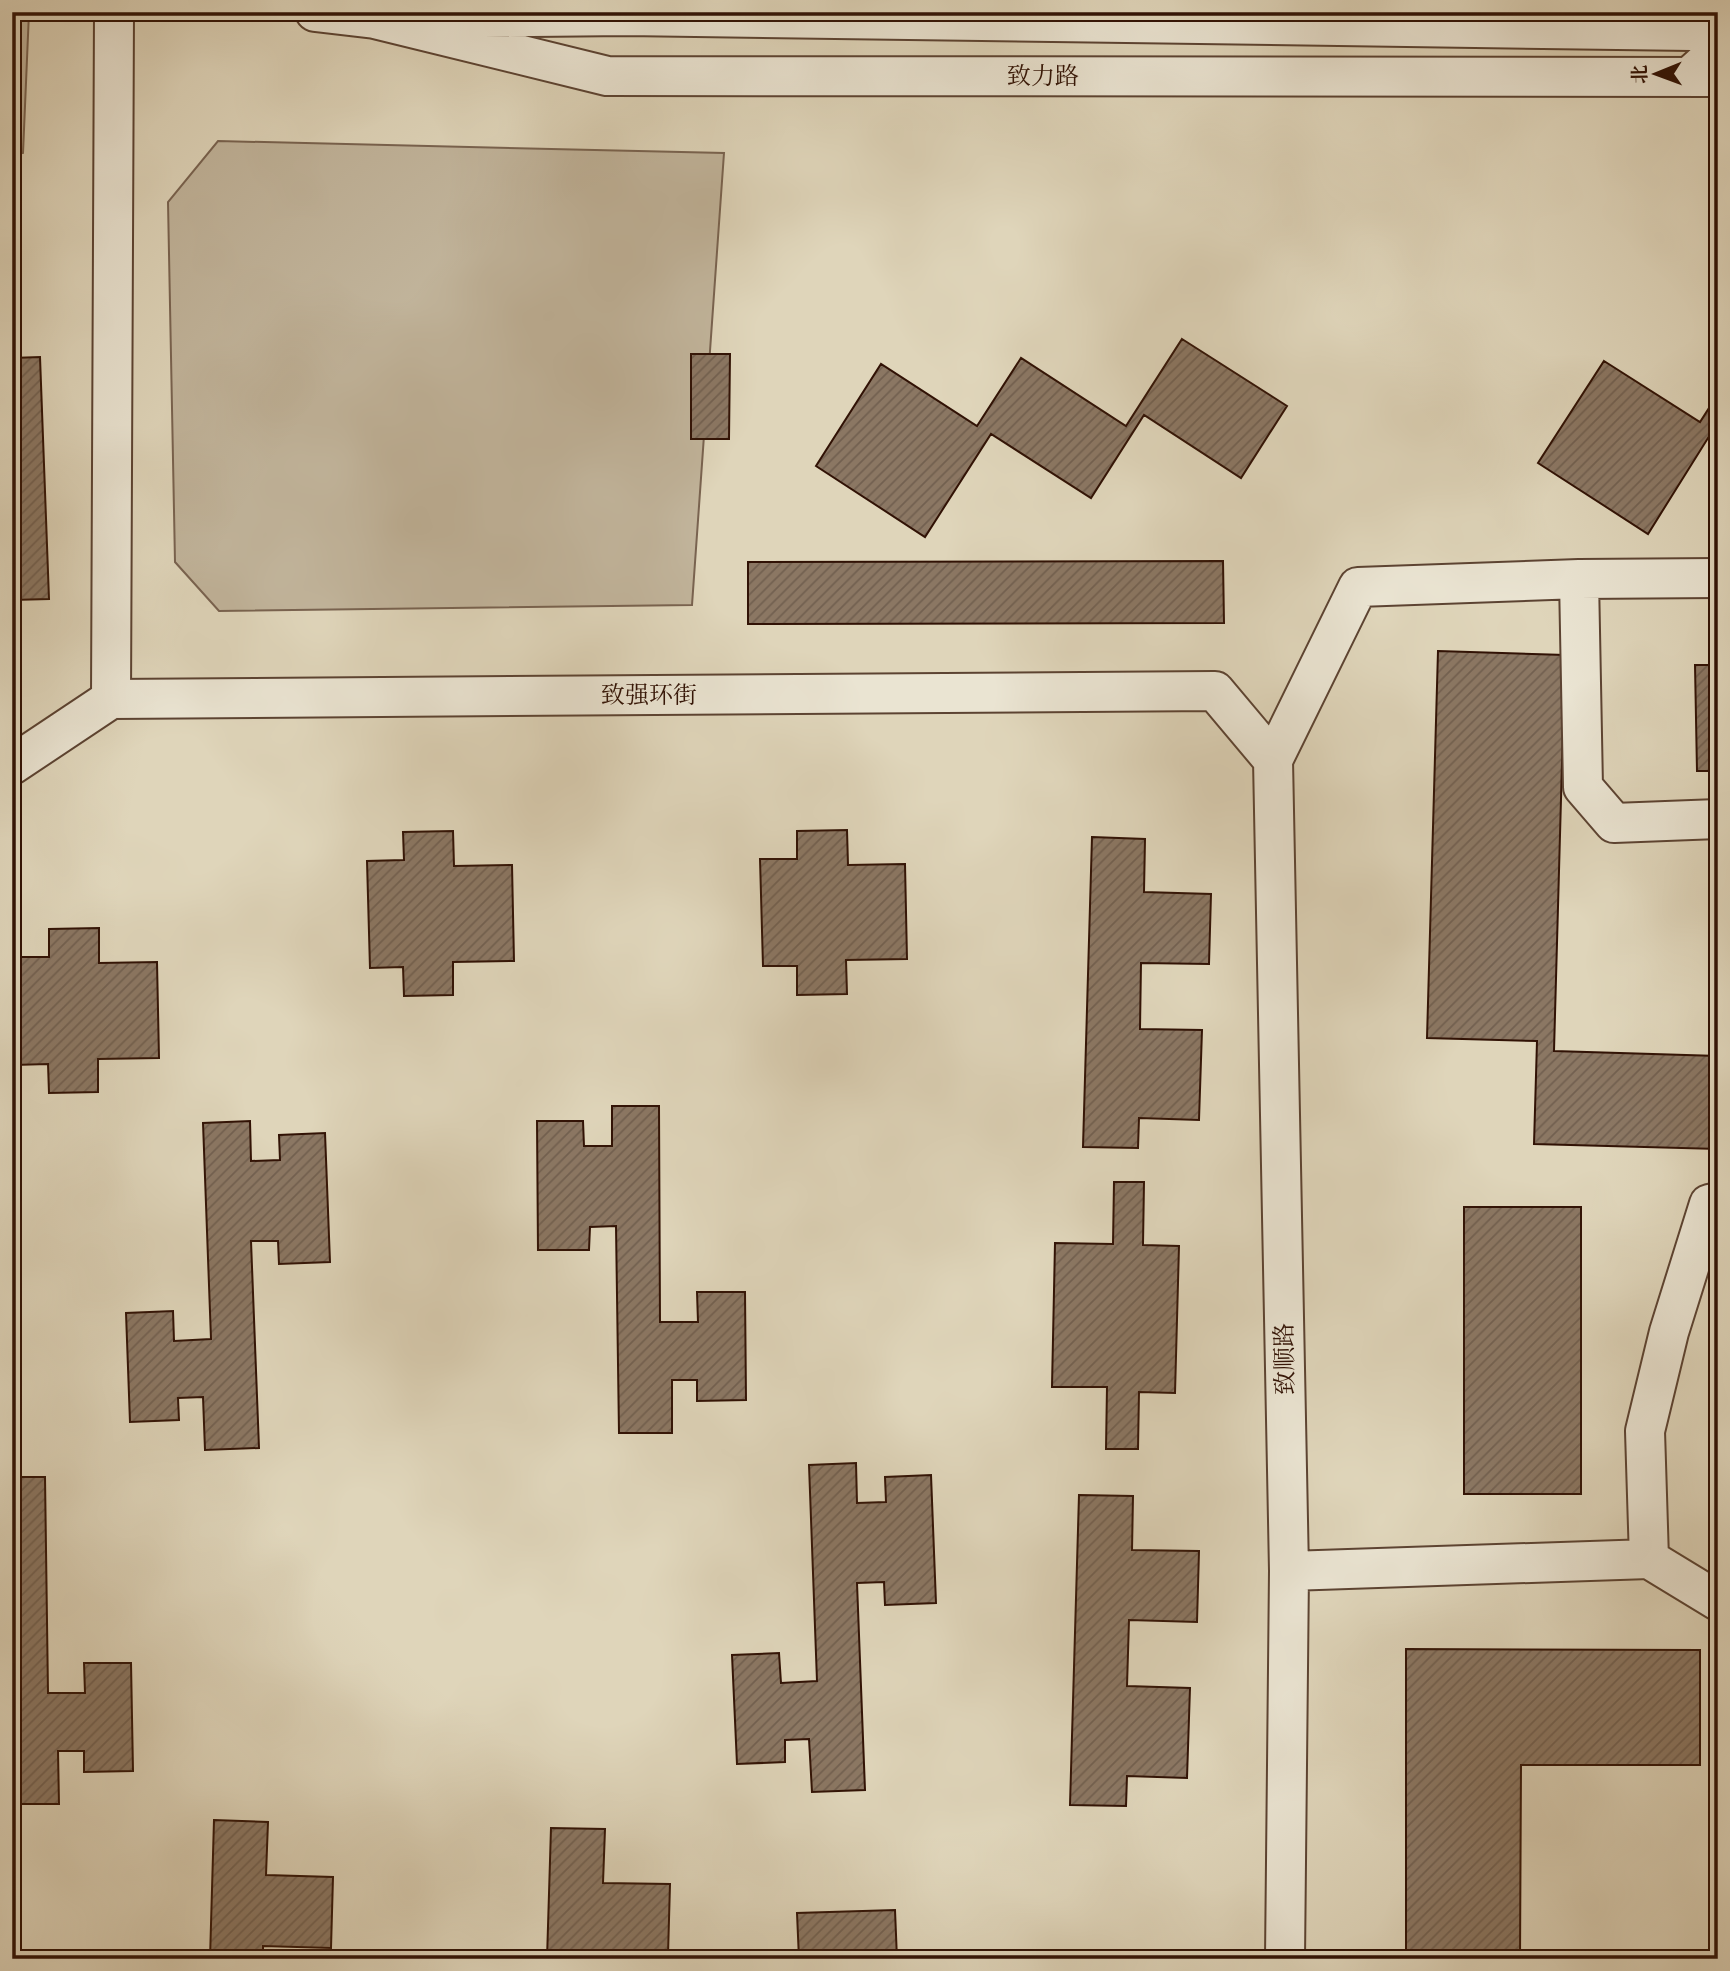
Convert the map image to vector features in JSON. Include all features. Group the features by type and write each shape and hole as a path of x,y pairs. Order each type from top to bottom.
{"street":[{"path":"12,765 111,699 114,12"},
{"name":"致力路","path":"315,12 375,19 607,76 1704,77"},
{"name":"致力路","path":"375,19 627,16 1705,38"},
{"path":"1704,77 1710,58 1705,38"},
{"path":"1273,760 1358,587 1579,579 1718,578"},
{"path":"1579,579 1583,787 1614,823 1718,819"},
{"name":"致强环街","path":"111,699 1215,691 1273,760"},
{"name":"致顺路","path":"1273,760 1289,1571 1285,1959"},
{"path":"1649,1559 1645,1431 1669,1332 1709,1204 1718,1202"},
{"path":"1289,1571 1649,1559 1718,1601"}],"shaded area":[{"path":"12,12 29,12 23,153 12,155"},
{"path":"218,141 724,153 692,605 219,611 175,562 168,202"}],"building":[{"path":"1182,339 1287,406 1241,478 1144,415 1091,498 991,434 925,537 816,466 881,364 977,426 1021,358 1126,426"},
{"path":"691,354 730,354 729,439 691,439"},
{"path":"40,357 49,599 12,600 12,358"},
{"path":"1604,361 1700,422 1718,394 1718,433 1713,430 1648,534 1538,463"},
{"path":"1223,561 1224,623 748,624 748,562"},
{"path":"1438,651 1565,655 1554,1051 1718,1056 1718,1149 1534,1144 1537,1041 1427,1038"},
{"path":"1695,665 1718,665 1718,771 1697,771"},
{"path":"847,830 848,865 905,864 907,959 846,960 847,994 797,995 797,966 763,966 760,859 797,859 797,831"},
{"path":"453,831 454,866 512,865 514,961 453,962 453,995 404,996 403,967 370,968 367,861 404,860 403,832"},
{"path":"1092,837 1145,839 1144,892 1211,894 1209,964 1141,963 1140,1029 1202,1030 1199,1120 1139,1118 1138,1148 1083,1147"},
{"path":"99,928 99,963 157,962 159,1058 98,1059 98,1092 49,1093 48,1064 14,1065 13,957 49,957 49,929"},
{"path":"612,1106 659,1106 660,1322 698,1322 697,1292 745,1292 746,1400 697,1401 697,1380 672,1380 672,1433 619,1433 616,1226 590,1227 589,1250 538,1250 537,1121 583,1121 584,1146 612,1146"},
{"path":"250,1121 251,1161 280,1160 279,1135 325,1133 330,1262 279,1264 278,1241 251,1241 259,1448 205,1450 203,1397 178,1398 179,1420 130,1422 126,1313 173,1311 174,1341 211,1339 203,1123"},
{"path":"1114,1182 1144,1182 1143,1245 1179,1246 1175,1393 1139,1392 1138,1449 1106,1449 1107,1387 1052,1387 1055,1243 1113,1244"},
{"path":"1464,1207 1581,1207 1581,1494 1464,1494"},
{"path":"856,1463 857,1503 886,1502 885,1477 931,1475 936,1603 885,1605 884,1582 857,1583 865,1790 812,1792 809,1739 785,1740 785,1762 737,1764 732,1655 779,1653 781,1683 817,1681 809,1465"},
{"path":"12,1477 45,1477 48,1693 85,1693 84,1663 131,1663 133,1771 84,1772 84,1751 58,1751 59,1804 12,1804"},
{"path":"1079,1495 1133,1496 1132,1550 1199,1551 1197,1622 1129,1620 1127,1686 1190,1688 1187,1778 1127,1776 1126,1806 1070,1805"},
{"path":"1406,1649 1700,1650 1700,1765 1521,1765 1520,1959 1406,1959"},
{"path":"214,1820 268,1822 266,1875 333,1877 331,1948 263,1946 263,1959 210,1959"},
{"path":"551,1828 605,1829 603,1883 670,1884 668,1955 600,1953 600,1959 547,1959"},
{"path":"895,1910 897,1959 799,1959 797,1913"}]}
